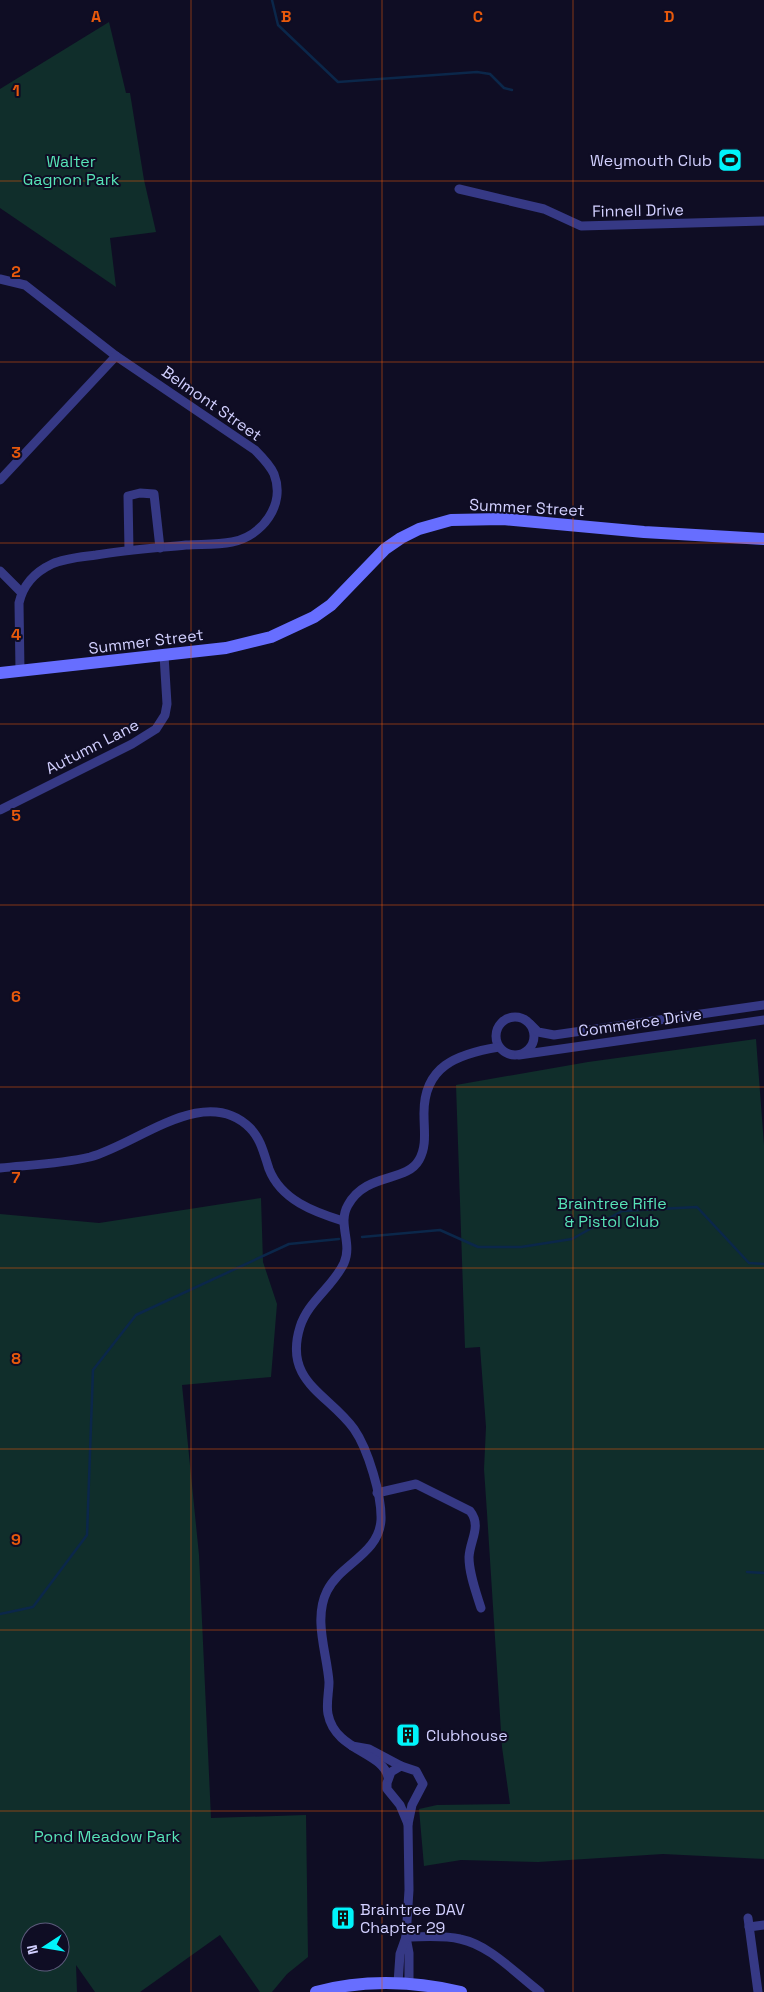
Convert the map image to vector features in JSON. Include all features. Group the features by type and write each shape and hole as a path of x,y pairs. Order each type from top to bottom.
{"street":[{"name":"Finnell Drive","path":"459,189 544,209 581,226 764,220"},
{"name":"Belmont Street","path":"0,279 25,285 116,356 255,450 266,461 274,474 277,500 264,524 250,535 232,542 129,550 61,560 40,571 21,592"},
{"path":"0,480 116,356"},
{"path":"129,550 128,496 140,493 154,494 160,548"},
{"name":"Summer Street","path":"0,673 249,644 292,629 331,605 385,549 419,529 451,520 503,520 644,532 764,539"},
{"path":"0,571 21,592 19,603 20,671"},
{"name":"Autumn Lane","path":"0,810 132,744 156,729 165,715 167,704 164,655"},
{"name":"Commerce Drive","path":"530,1024 538,1032 554,1035 764,1005"},
{"path":"512,1016 525,1019 530,1024 533,1029 533,1042 530,1048 520,1055 508,1054 499,1047 495,1035 500,1022 512,1016"},
{"name":"Commerce Drive","path":"520,1055 764,1020"},
{"path":"388,1778 382,1765 341,1738 328,1714 328,1678 321,1615 323,1600 330,1586 365,1552 378,1534 381,1514 369,1462 357,1434 344,1416 312,1388 301,1369 297,1353 298,1335 303,1318 338,1273 346,1258 348,1242 343,1221 346,1208 360,1189 368,1184 410,1169 418,1161 424,1143 425,1098 439,1069 458,1057 499,1047"},
{"path":"0,1168 90,1157 185,1116 204,1111 221,1111 235,1116 254,1132 272,1175 287,1194 301,1204 343,1221"},
{"path":"377,1493 416,1484 470,1511 476,1526 470,1550 470,1565 480,1608"},
{"path":"352,1746 370,1749 401,1766 416,1771 423,1784 412,1805 408,1824 410,1882 406,1937 409,1954 404,1983"},
{"path":"401,1766 391,1772 388,1778 387,1789 400,1805 408,1824"},
{"path":"758,1992 748,1923 764,1925"},
{"path":"406,1937 455,1938 471,1942 492,1955 540,1992"},
{"path":"316,1992 357,1984 404,1983 461,1992"}],"green space":[{"name":"Walter Gagnon Park","path":"109,22 126,93 130,93 144,180 156,232 110,238 116,287 0,208 0,89"},
{"name":"Braintree Rifle & Pistol Club","path":"756,1039 764,1145 764,1859 663,1854 538,1862 461,1860 424,1866 419,1809 437,1805 510,1804 502,1747 484,1469 486,1427 480,1347 465,1348 456,1085 588,1062"},
{"name":"Pond Meadow Park","path":"261,1198 263,1262 277,1304 271,1377 182,1385 199,1555 211,1818 306,1815 308,1957 287,1974 272,1992 260,1992 220,1935 140,1992 95,1992 76,1965 77,1992 0,1992 0,1214 99,1223"}],"waterway":[{"path":"272,0 278,25 338,82 477,72 490,74 504,88 512,90"},
{"path":"362,1237 440,1230 478,1247 521,1247 572,1239 622,1211 697,1207 749,1263 764,1264"},
{"path":"0,1614 33,1607 87,1535 93,1370 136,1315 289,1244 339,1239"},
{"path":"747,1572 764,1573"}],"place":[{"name":"Weymouth Club","path":"730,160"},
{"name":"Clubhouse","path":"408,1735"},
{"name":"Braintree DAV Chapter 29","path":"343,1918"}]}
